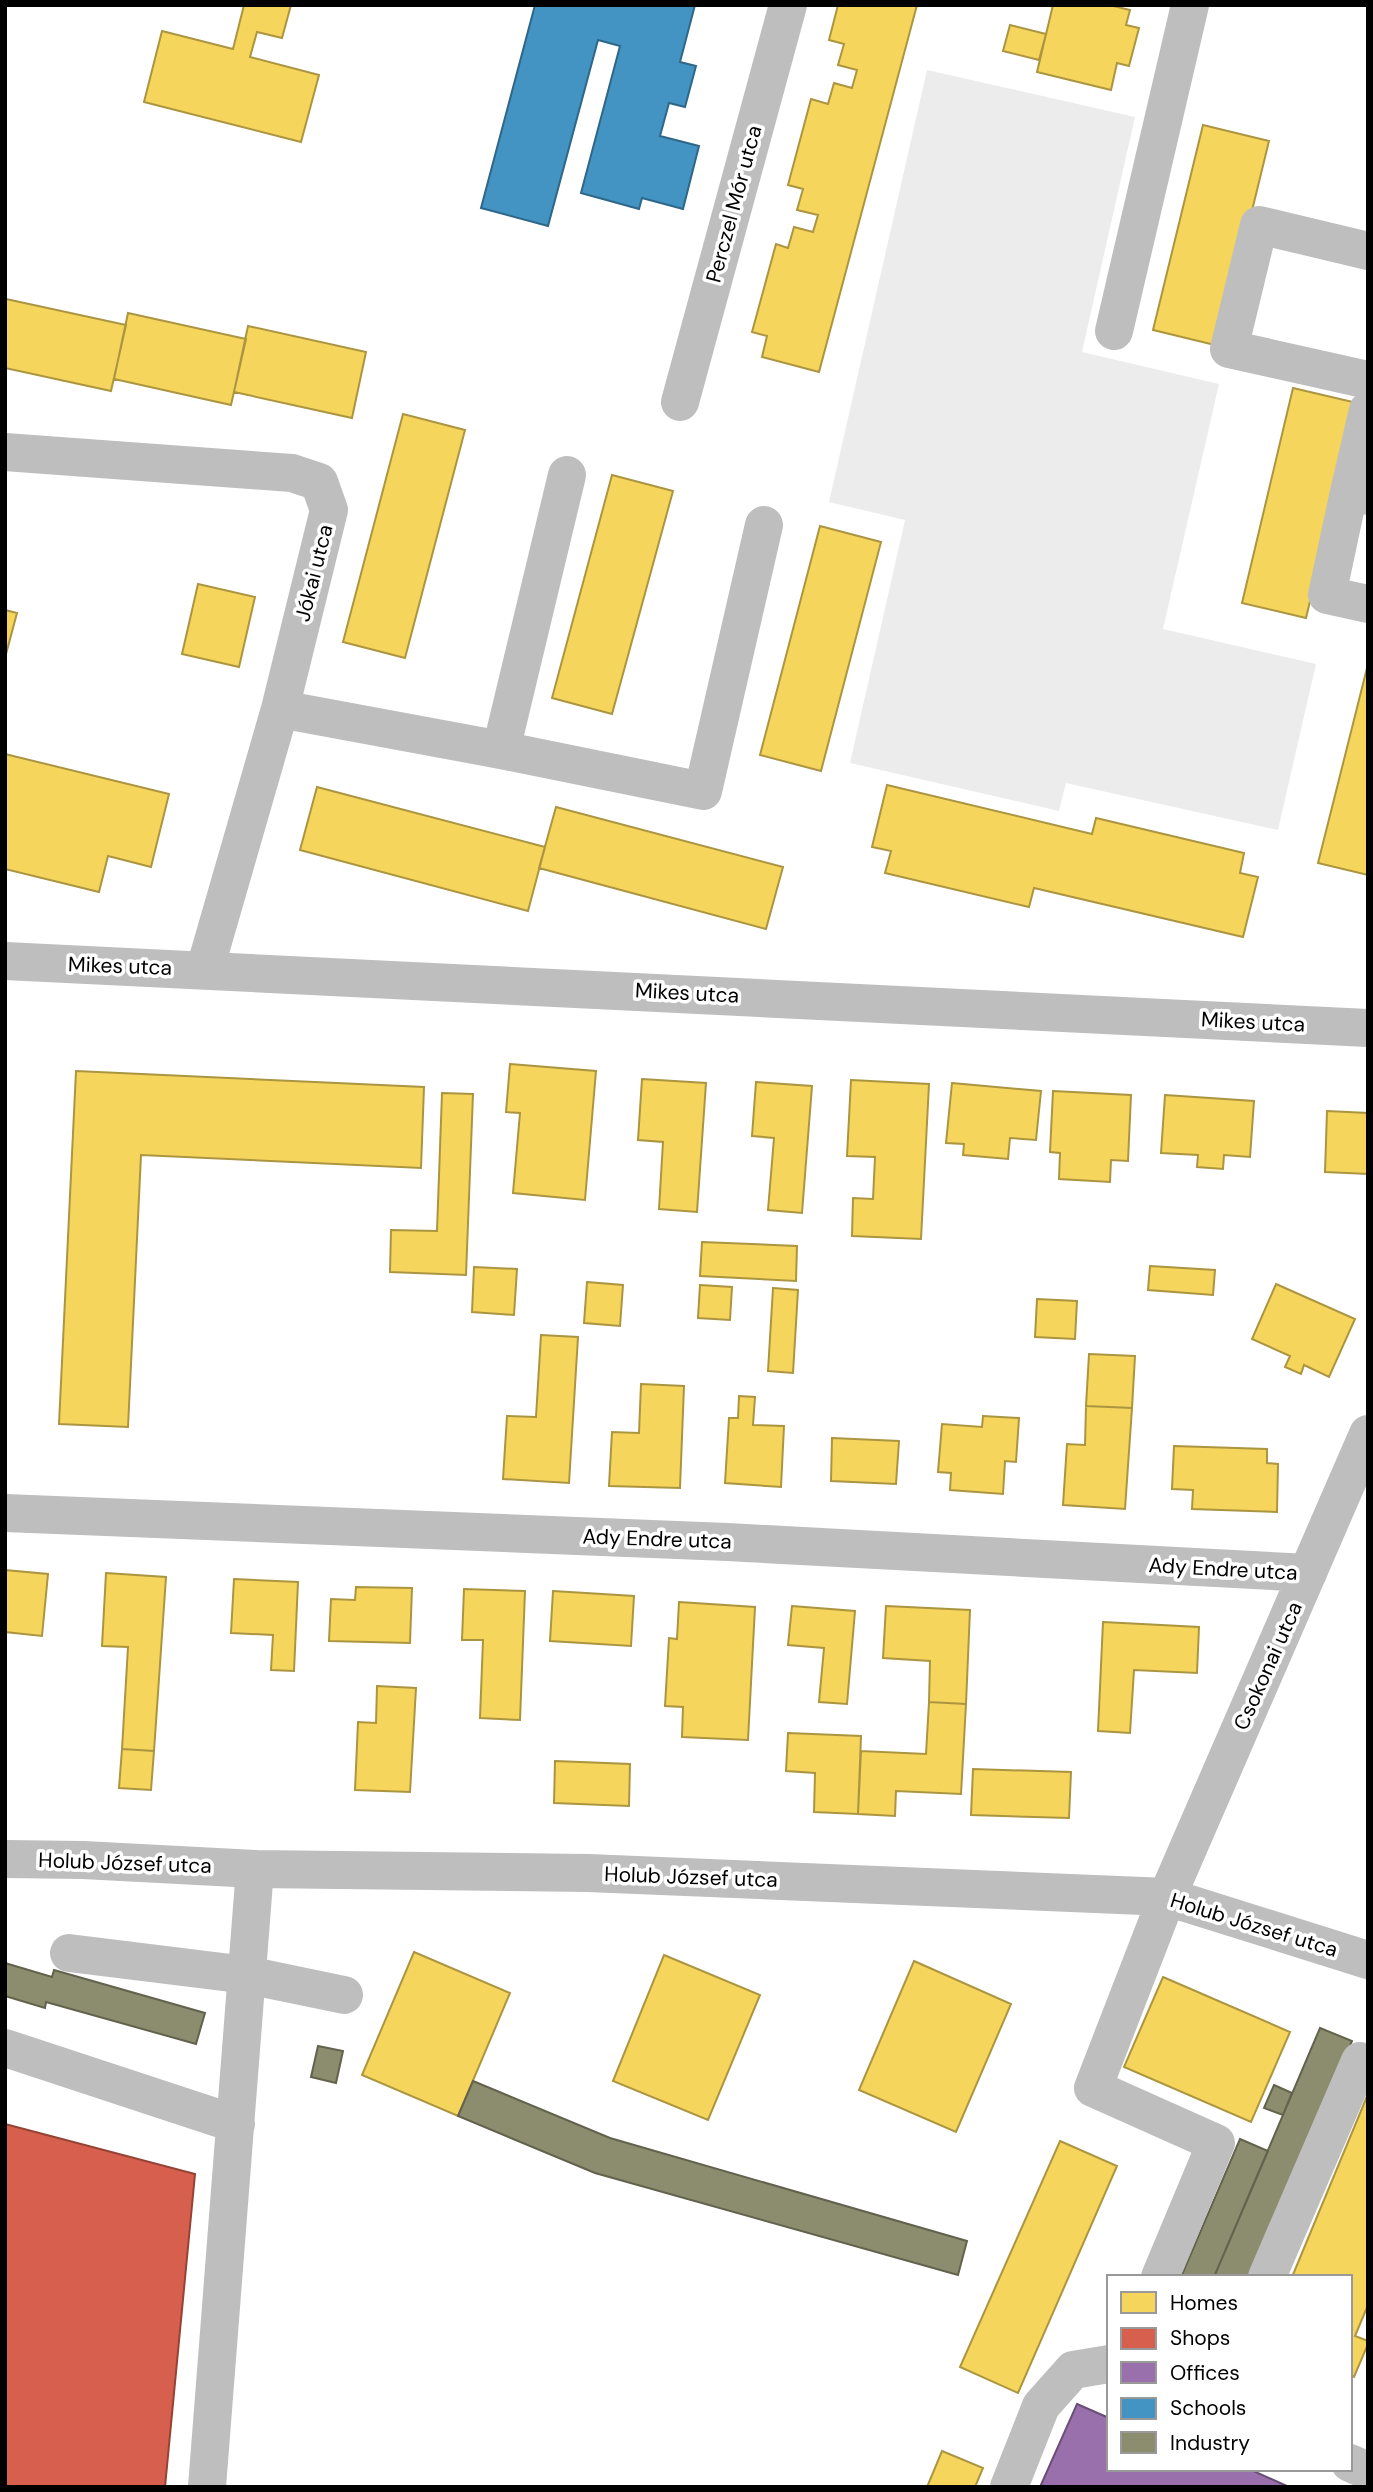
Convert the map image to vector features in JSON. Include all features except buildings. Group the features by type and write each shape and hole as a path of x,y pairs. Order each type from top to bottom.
{"street":[{"name":"Perczel Mór utca","path":"680,402 788,5"},
{"path":"1114,331 1190,5"},
{"path":"1368,251 1259,225 1229,349 1368,380"},
{"path":"1368,410 1358,494 1327,595 1368,604"},
{"name":"Jókai utca","path":"5,452 292,473 318,482 329,510 280,709 205,969"},
{"path":"501,750 567,475"},
{"path":"280,709 704,791 764,524"},
{"name":"Mikes utca","path":"5,961 1368,1028"},
{"name":"Csokonai utca","path":"1161,2275 1216,2143 1093,2088 1167,1897 1368,1434"},
{"name":"Ady Endre utca","path":"5,1513 727,1542 1308,1573"},
{"name":"Holub József utca","path":"5,1859 83,1860 256,1869 588,1873 1167,1897 1368,1960"},
{"path":"207,2487 256,1869"},
{"path":"69,1953 247,1975 344,1995"},
{"path":"5,2048 236,2124"},
{"path":"1269,2275 1360,2061"},
{"path":"1009,2487 1041,2406 1073,2370 1107,2364"},
{"path":"1352,2464 1368,2471"}],"shaded area":[{"path":"927,70 1135,117 1082,352 1219,384 1163,629 1316,664 1278,830 1066,783 1059,811 850,763 905,520 829,502"}]}
